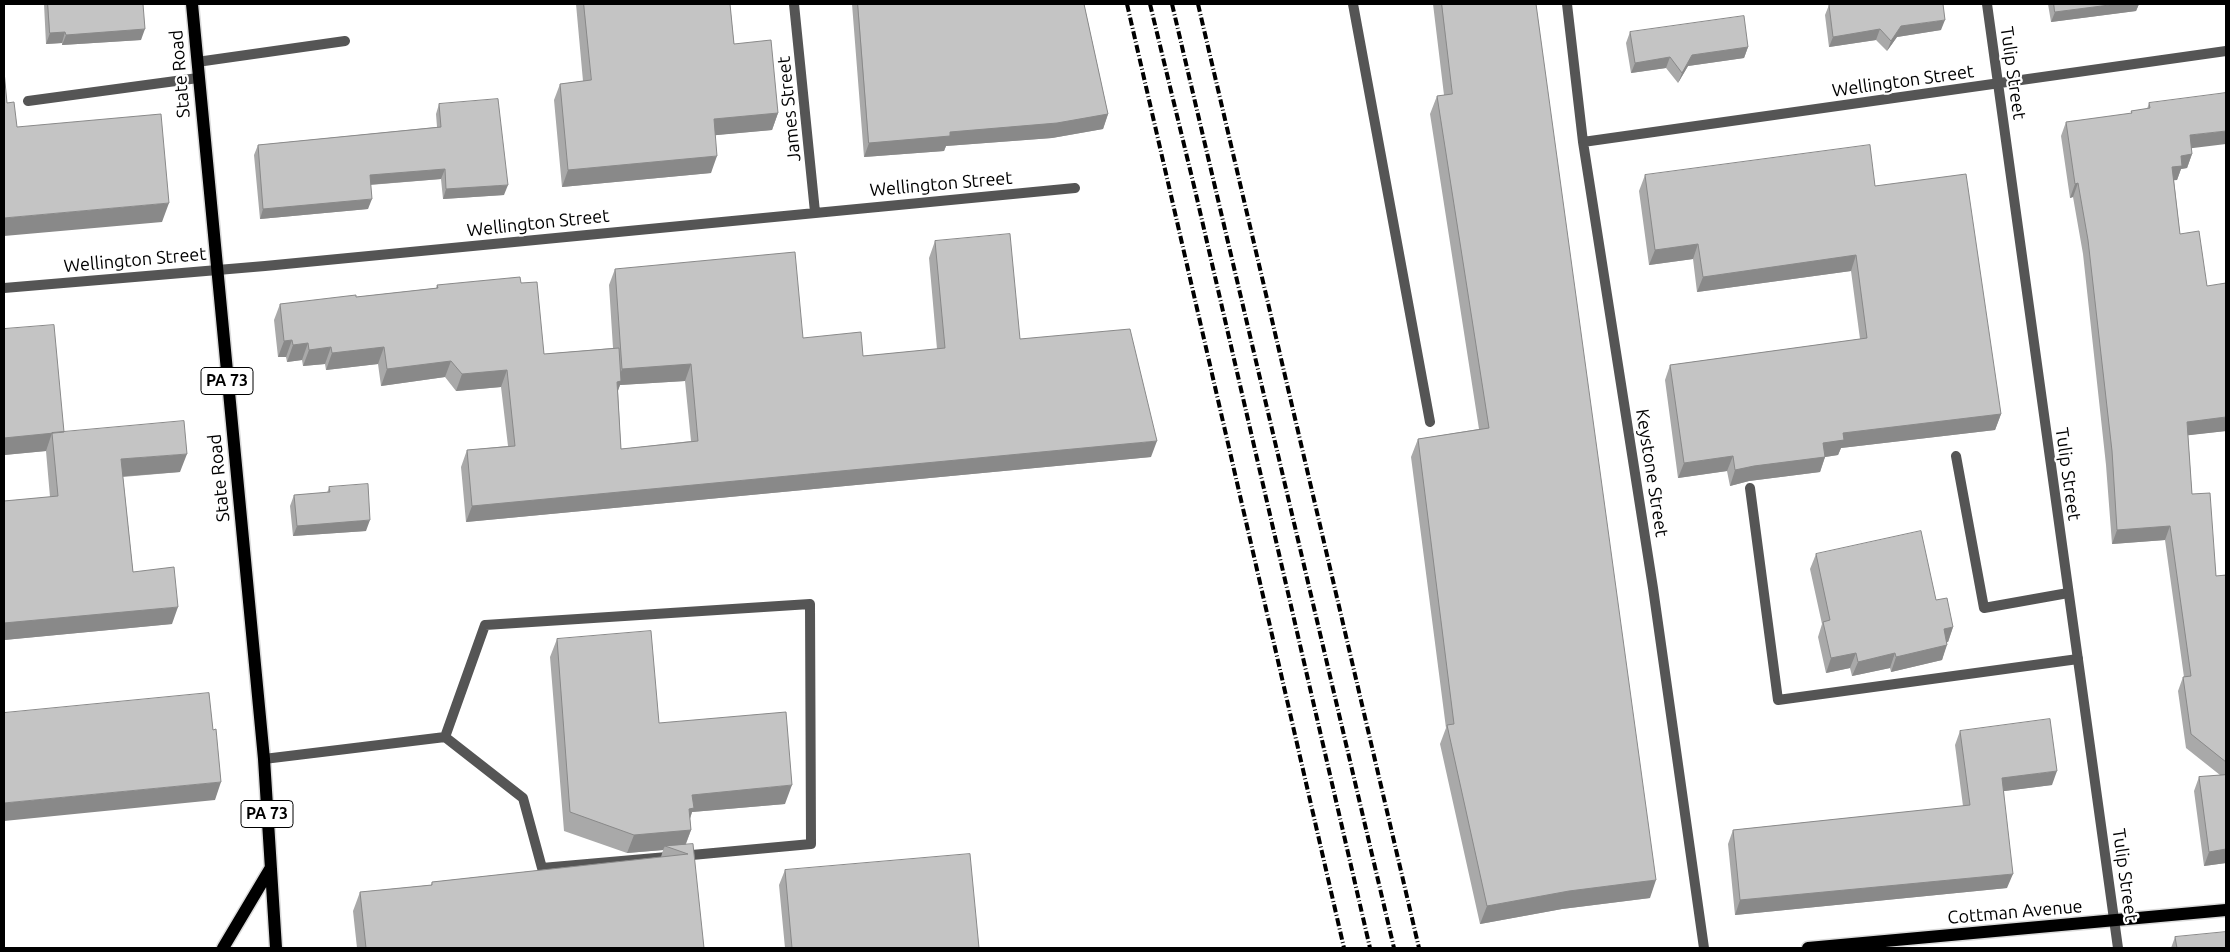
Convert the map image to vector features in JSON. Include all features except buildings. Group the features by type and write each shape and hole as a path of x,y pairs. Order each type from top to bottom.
{"main road":[{"name":"State Road","path":"192,4 264,759 276,948"},
{"path":"223,948 270,869"},
{"name":"Cottman Avenue","path":"1808,948 2226,910"}],"street":[{"name":"James Street","path":"794,4 815,212"},
{"path":"1353,4 1430,422"},
{"name":"Keystone Street","path":"1567,4 1584,142 1654,598 1704,948"},
{"name":"Tulip Street","path":"1987,4 2118,948"},
{"path":"197,62 345,41"},
{"name":"Wellington Street","path":"1584,142 2226,51"},
{"path":"28,100 198,78"},
{"name":"Wellington Street","path":"4,288 216,270 1075,188"},
{"path":"1956,456 1984,608 2068,593"},
{"path":"1750,488 1778,700 2078,659"},
{"path":"264,759 445,737 522,798 542,868 810,844 810,604 485,625 445,737"}],"railway":[{"path":"1127,4 1344,948"},
{"path":"1150,4 1195,190 1370,948"},
{"path":"1172,4 1394,948"},
{"path":"1198,4 1419,948"}]}
